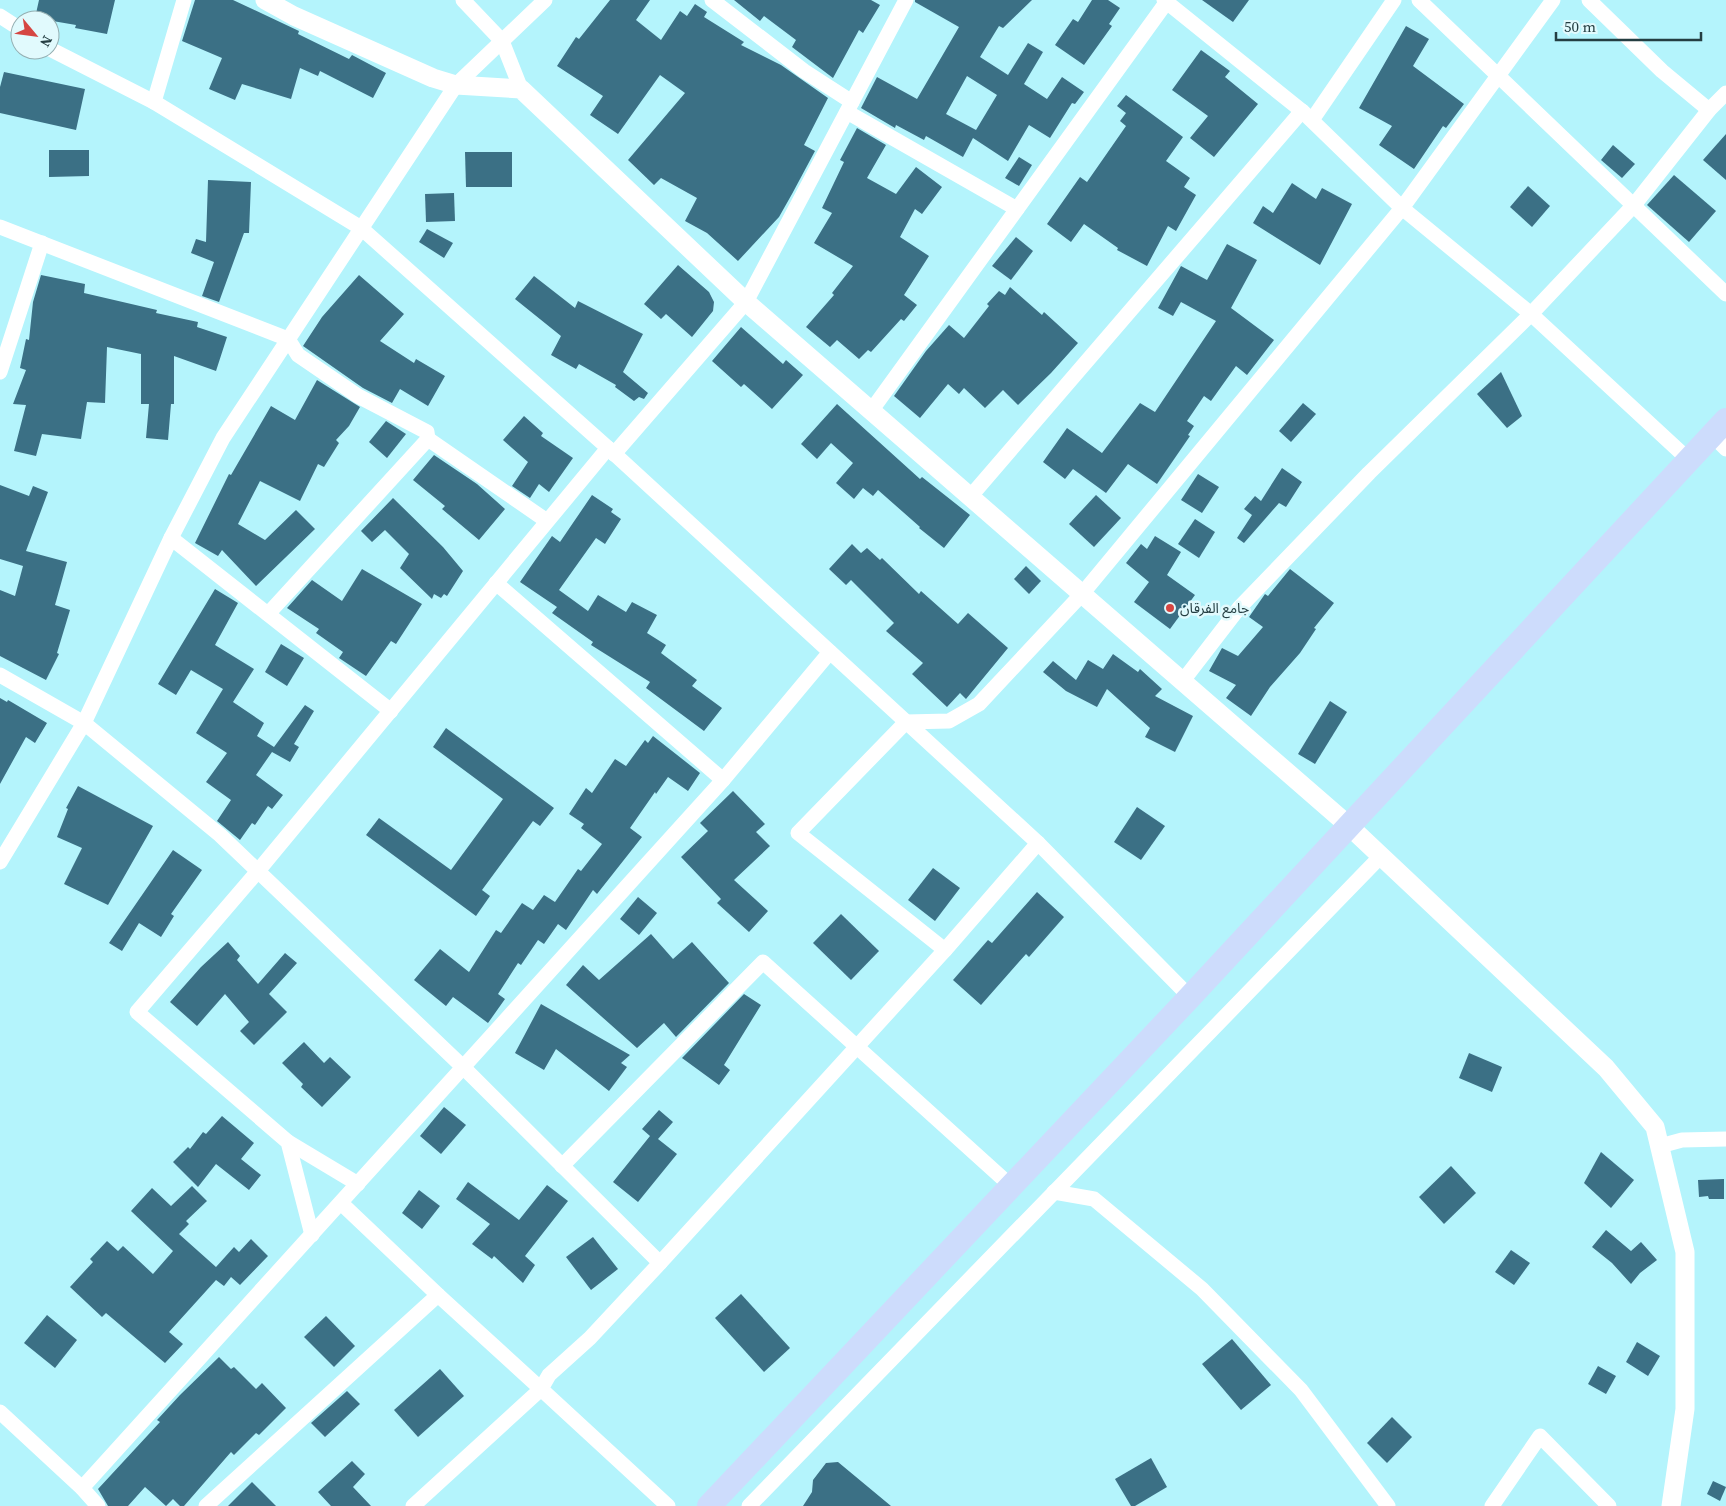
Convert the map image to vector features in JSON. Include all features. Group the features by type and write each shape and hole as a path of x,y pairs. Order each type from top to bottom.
{"main road":[{"path":"709,1506 1190,997 1689,460 1721,435"}],"street":[{"path":"154,102 184,0"},
{"path":"265,0 303,20 433,78 456,85 521,89"},
{"path":"463,0 502,41 521,89 746,302 1348,825 1606,1068 1655,1127 1685,1252 1685,1409 1672,1506"},
{"path":"0,862 84,723 171,538 223,438 456,85 545,0"},
{"path":"712,0 849,107 1017,209"},
{"path":"358,1184 288,1142 137,1012 258,871 547,521 746,302 906,0"},
{"path":"871,411 1166,0 1307,116 1402,208 1531,314 1689,460"},
{"path":"970,497 1307,116 1394,0"},
{"path":"1419,0 1497,77 1726,294"},
{"path":"945,950 798,833 906,722 949,721 979,704 1082,594 1402,208 1553,0"},
{"path":"1589,0 1662,71 1709,110"},
{"path":"60,54 154,102 361,228 611,451 1038,843 1190,997"},
{"path":"1182,682 1239,608 1369,473 1531,314 1634,205 1709,110 1726,93"},
{"path":"0,227 288,339 298,355 358,396 427,432 428,439 547,521"},
{"path":"0,372 42,243"},
{"path":"268,614 428,439"},
{"path":"171,538 390,711"},
{"path":"496,583 723,780"},
{"path":"82,1488 723,780 830,652"},
{"path":"0,675 84,723 220,835 464,1068 660,1263"},
{"path":"413,1506 541,1389 549,1375 590,1338 945,950 1038,843"},
{"path":"755,1503 1381,856"},
{"path":"562,1166 764,962 1011,1186"},
{"path":"1660,1146 1682,1140 1725,1135"},
{"path":"288,1142 312,1235"},
{"path":"1054,1192 1094,1199 1202,1288 1300,1390 1388,1506"},
{"path":"341,1203 438,1295 668,1506"},
{"path":"206,1506 438,1295"},
{"path":"0,1412 82,1488 98,1506"},
{"path":"1492,1506 1540,1436 1609,1506"}],"building":[{"path":"39,0 115,0 107,34 75,28 76,25 60,22 60,10 37,10"},
{"path":"195,0 233,0 299,31 298,34 349,59 352,55 386,73 373,98 320,71 318,76 300,68 291,99 242,84 235,100 209,89 222,58 182,41"},
{"path":"610,0 650,0 636,20 661,40 680,11 687,16 695,4 707,12 704,17 744,42 741,45 781,65 828,98 804,145 815,151 792,194 779,217 738,261 707,233 685,221 697,198 661,178 654,185 628,160 685,93 660,75 618,134 590,115 603,96 557,66 576,37 579,39"},
{"path":"734,0 871,0 880,5 863,33 859,30 833,78 792,47 796,40 764,16 760,21"},
{"path":"915,0 1032,0 1003,28 999,26 980,57 1008,75 1028,43 1043,52 1024,84 1047,99 1062,77 1084,92 1075,104 1072,103 1050,138 1029,125 1008,161 973,138 963,157 926,136 924,140 896,125 895,128 861,108 877,77 917,99 959,27 915,2","holes":["967,76 997,95 976,130 946,114"]},
{"path":"1092,0 1108,0 1120,8 1109,24 1112,26 1084,65 1055,45 1073,19 1078,22"},
{"path":"1202,0 1249,0 1233,22"},
{"path":"1406,26 1429,39 1413,66 1464,104 1446,128 1443,126 1414,169 1379,145 1392,126 1359,108"},
{"path":"1201,50 1230,71 1225,77 1258,104 1214,157 1190,138 1208,116 1172,90"},
{"path":"4,72 85,89 76,130 0,113 0,87"},
{"path":"1126,95 1183,137 1166,161 1190,178 1184,187 1196,195 1176,231 1168,226 1147,266 1117,250 1118,248 1084,224 1071,242 1047,224 1080,177 1087,182 1126,126 1120,121 1126,113 1117,106"},
{"path":"857,128 886,145 867,178 896,194 916,167 942,187 922,214 915,209 900,237 929,256 904,295 917,305 904,321 901,319 871,352 868,350 859,359 837,340 830,347 806,327 834,295 832,293 853,266 814,243 832,213 822,208 844,162 840,160"},
{"path":"1726,134 1726,180 1703,160"},
{"path":"1613,145 1635,164 1622,178 1601,160"},
{"path":"49,150 89,150 89,176 49,177"},
{"path":"465,152 512,152 512,187 466,187"},
{"path":"1019,157 1032,165 1019,186 1005,178"},
{"path":"1674,175 1716,211 1689,242 1647,205"},
{"path":"208,180 251,182 249,233 244,233 219,302 202,296 214,262 191,253 196,239 206,242"},
{"path":"1292,183 1316,199 1322,188 1352,204 1320,265 1253,223 1263,206 1273,213"},
{"path":"1528,186 1550,206 1532,227 1510,207"},
{"path":"454,193 455,221 426,222 425,194"},
{"path":"427,229 453,243 444,258 419,242"},
{"path":"1016,237 1033,251 1011,280 992,266"},
{"path":"1227,244 1257,260 1231,308 1274,340 1247,375 1236,366 1211,401 1204,396 1187,421 1194,426 1188,435 1190,436 1157,484 1128,464 1106,493 1073,469 1065,479 1043,462 1067,428 1102,453 1140,403 1155,412 1216,321 1181,302 1173,316 1158,308 1181,266 1207,280"},
{"path":"678,265 709,292 714,302 713,311 692,337 666,314 661,319 644,304"},
{"path":"41,275 85,284 84,293 157,310 156,313 198,322 197,327 227,337 216,371 174,356 174,404 171,404 168,440 146,438 149,404 141,404 141,354 107,347 105,403 87,402 81,439 42,434 36,456 14,451 26,405 13,404 26,370 20,368 26,339 29,340 33,302"},
{"path":"359,275 404,314 380,341 414,363 416,359 445,376 428,406 400,389 392,403 363,388 303,346 322,317"},
{"path":"534,276 575,308 578,301 643,334 623,372 648,393 644,399 639,397 634,401 615,387 616,385 579,364 576,369 551,355 561,336 515,299"},
{"path":"1010,287 1042,315 1044,312 1078,343 1018,405 1003,390 985,408 964,388 959,394 948,384 920,418 894,396 926,351 949,325 964,338 989,306 987,304 999,291 1005,295"},
{"path":"741,327 783,364 786,360 803,375 772,409 744,384 741,387 712,361"},
{"path":"1501,372 1522,416 1507,428 1477,394"},
{"path":"317,380 360,407 349,426 336,440 339,443 324,467 318,464 300,501 260,481 238,524 265,540 296,510 315,529 256,586 222,550 218,556 195,543 229,474 231,475 271,406 295,420"},
{"path":"1303,403 1316,414 1291,442 1279,431"},
{"path":"837,404 920,479 922,477 970,515 944,548 878,490 873,496 863,488 854,499 836,483 853,463 831,443 817,459 801,444"},
{"path":"524,416 543,433 541,436 573,458 549,492 539,484 530,498 512,486 528,462 503,440"},
{"path":"386,421 406,434 387,458 369,442"},
{"path":"434,455 477,484 505,509 479,540 442,509 445,506 413,480"},
{"path":"1282,468 1302,482 1286,507 1279,503 1244,543 1237,538 1252,515 1244,509 1255,496 1261,501"},
{"path":"1198,474 1219,487 1202,513 1181,500"},
{"path":"0,485 29,496 33,486 48,492 26,551 67,562 55,605 70,610 57,653 59,654 46,680 0,656 0,590 15,596 23,566 0,559"},
{"path":"592,495 613,509 611,512 621,519 605,544 596,538 559,590 588,611 598,595 626,612 632,602 657,615 647,633 666,645 661,653 697,680 692,686 722,708 704,731 646,688 650,682 591,645 593,642 552,613 557,607 520,582 552,536 560,542"},
{"path":"1096,495 1121,518 1094,547 1069,524"},
{"path":"393,498 443,547 463,571 447,596 444,594 441,598 434,594 432,599 400,568 409,554 385,530 372,542 361,531"},
{"path":"1195,519 1215,532 1199,558 1178,544"},
{"path":"1155,536 1181,552 1167,575 1195,595 1170,629 1134,602 1149,582 1126,563 1141,544 1147,549"},
{"path":"852,544 861,553 867,548 880,560 882,558 919,594 921,591 958,624 968,613 1008,648 966,699 960,693 947,707 912,674 923,663 886,631 894,623 851,580 846,585 829,569"},
{"path":"1026,566 1041,581 1029,594 1014,579"},
{"path":"362,569 422,604 396,644 391,641 366,676 339,658 343,652 316,633 319,629 287,608 312,580 342,601"},
{"path":"1290,569 1334,603 1314,628 1316,629 1300,653 1270,687 1251,716 1226,698 1236,685 1209,671 1222,648 1238,656 1263,627 1249,617 1265,594 1268,596"},
{"path":"215,589 238,603 215,645 254,669 233,702 264,723 257,736 274,747 305,705 314,711 294,744 299,747 290,762 272,752 256,775 283,795 272,809 268,806 255,825 252,823 240,840 217,821 231,800 206,782 227,753 196,733 223,689 191,670 176,695 158,684"},
{"path":"281,644 304,658 287,686 265,672"},
{"path":"1113,654 1138,672 1140,669 1162,689 1155,696 1193,716 1175,752 1145,737 1150,728 1107,689 1097,707 1066,691 1043,672 1053,661 1076,680 1088,660 1103,669"},
{"path":"0,698 7,702 8,700 47,723 35,743 26,737 0,784"},
{"path":"1330,701 1347,712 1315,764 1298,754"},
{"path":"446,728 554,808 540,826 533,821 482,890 490,896 476,916 366,835 379,818 451,870 503,799 433,747"},
{"path":"653,736 700,773 688,791 668,777 656,794 655,792 630,828 642,837 597,894 593,890 566,930 558,924 544,944 538,940 521,965 518,963 498,994 505,999 488,1023 453,997 446,1006 414,980 440,949 469,972 496,930 501,933 522,903 533,910 544,895 555,902 578,869 581,871 602,844 581,828 584,824 569,814 586,788 592,793 615,759 626,766 645,740 648,743"},
{"path":"78,786 153,826 108,905 64,884 82,848 57,837 68,809 66,808"},
{"path":"733,791 765,824 756,832 770,846 734,880 768,911 749,932 717,903 721,899 681,857 708,831 700,823"},
{"path":"1137,807 1165,826 1141,860 1114,842"},
{"path":"173,850 202,870 171,914 174,916 161,937 139,923 122,951 109,943"},
{"path":"933,868 960,888 935,921 908,900"},
{"path":"1037,892 1064,917 1029,957 1026,954 981,1005 953,980 988,940 992,943"},
{"path":"638,897 657,913 639,935 620,919"},
{"path":"841,914 879,951 851,980 813,943"},
{"path":"651,934 673,959 692,942 729,983 676,1037 664,1023 637,1048 566,985 583,965 599,980"},
{"path":"228,942 240,956 237,960 258,984 285,953 297,963 269,994 287,1012 254,1045 240,1031 249,1022 225,994 197,1026 170,1002 201,967"},
{"path":"744,994 761,1005 724,1065 730,1070 719,1085 682,1058"},
{"path":"541,1004 630,1055 621,1063 627,1067 609,1091 556,1049 544,1070 515,1053"},
{"path":"304,1042 324,1063 330,1057 351,1077 322,1107 301,1087 303,1084 282,1063"},
{"path":"1469,1053 1502,1067 1492,1092 1459,1078"},
{"path":"444,1107 466,1125 441,1154 420,1136"},
{"path":"659,1110 673,1122 658,1139 677,1154 638,1202 613,1182 650,1136 642,1129"},
{"path":"222,1116 254,1143 241,1159 261,1175 249,1190 216,1164 198,1187 173,1162 188,1147 190,1149 203,1132 206,1134"},
{"path":"1601,1152 1634,1180 1611,1208 1584,1183"},
{"path":"1451,1166 1476,1193 1444,1224 1419,1197"},
{"path":"1724,1179 1724,1199 1709,1199 1708,1196 1699,1197 1698,1180"},
{"path":"468,1182 519,1220 547,1185 568,1201 525,1256 535,1265 523,1283 494,1256 492,1259 472,1244 490,1224 456,1199"},
{"path":"192,1186 207,1201 186,1221 189,1224 179,1234 216,1267 234,1247 239,1252 251,1239 268,1256 240,1285 231,1277 224,1286 216,1280 169,1332 183,1344 165,1363 106,1313 102,1317 70,1287 93,1262 90,1259 107,1241 118,1251 123,1246 153,1274 173,1251 131,1211 152,1188 171,1206"},
{"path":"419,1190 440,1206 422,1229 402,1213"},
{"path":"1606,1230 1631,1251 1641,1242 1657,1260 1640,1273 1631,1284 1612,1263 1592,1247"},
{"path":"593,1237 618,1269 591,1290 566,1257"},
{"path":"1511,1250 1530,1263 1514,1285 1495,1272"},
{"path":"741,1294 790,1348 764,1372 715,1318"},
{"path":"47,1315 77,1340 55,1368 24,1343"},
{"path":"326,1316 355,1346 334,1367 304,1337"},
{"path":"1232,1339 1271,1385 1241,1410 1202,1364"},
{"path":"1637,1342 1660,1356 1648,1376 1626,1362"},
{"path":"219,1357 231,1369 234,1367 256,1389 262,1383 286,1408 259,1435 256,1433 234,1455 231,1452 184,1506 180,1506 173,1499 166,1506 145,1487 128,1506 108,1506 98,1489 160,1422 157,1420"},
{"path":"1598,1366 1616,1376 1606,1394 1588,1384"},
{"path":"440,1369 464,1396 418,1437 394,1410"},
{"path":"347,1391 360,1404 325,1437 311,1423"},
{"path":"1392,1417 1412,1437 1387,1463 1367,1443"},
{"path":"1151,1458 1167,1487 1135,1506 1131,1506 1115,1479"},
{"path":"352,1461 365,1474 353,1487 371,1506 331,1506 318,1492"},
{"path":"838,1462 891,1506 803,1506 812,1492 813,1480 826,1463"},
{"path":"1713,1481 1726,1487 1720,1501 1707,1494"},
{"path":"252,1482 276,1506 228,1506"}],"place":[{"name":"جامع الفرقان","path":"1170,608"}]}
